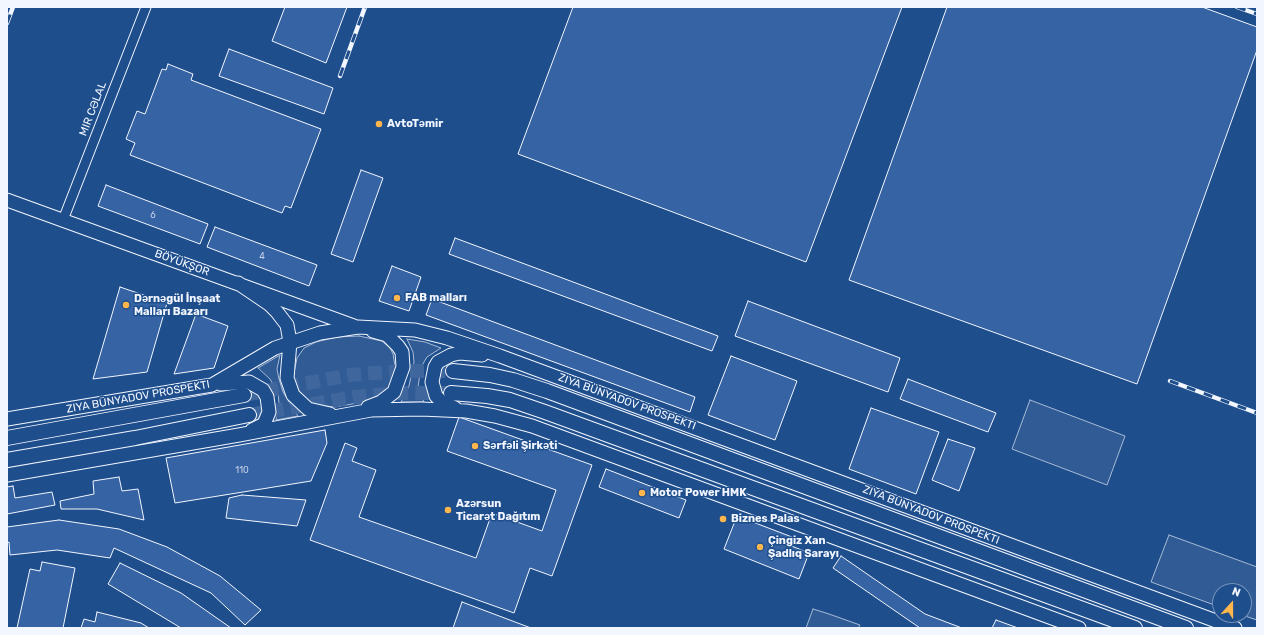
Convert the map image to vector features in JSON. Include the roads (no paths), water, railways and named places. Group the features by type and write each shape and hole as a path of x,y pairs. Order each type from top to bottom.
{"main road":[{"name":"BÖYÜKŞOR","path":"7,200 358,327"},
{"path":"238,283 257,295 278,312 287,325 290,342 287,378 293,395 308,409 323,414 339,415 370,406 388,397 398,382 403,367 402,352 394,341 387,335 358,327"},
{"name":"ZIYA BÜNYADOV PROSPEKTI","path":"7,419 212,385 290,342 320,333 358,327 384,327 426,332 500,356 1235,628"},
{"path":"500,356 460,353 444,358 435,367 432,382 436,396 449,406 466,411 496,416 532,426 1079,628"},
{"name":"ZIYA BÜNYADOV PROSPEKTI","path":"453,371 490,375 540,389 1186,628"},
{"path":"212,385 240,381 250,382 262,390 267,398 269,412 264,424 239,435"},
{"path":"451,393 487,396 510,400 545,412 1135,628"},
{"name":"ZIYA BÜNYADOV PROSPEKTI","path":"7,438 244,394"},
{"path":"7,475 239,435 339,415 385,409 466,411"},
{"path":"7,460 135,438 249,415"}],"street":[{"name":"MIR CƏLAL","path":"63,220 146,7"}],"tunnel":[{"path":"244,395 350,375 401,371 453,371"},
{"path":"249,415 354,397 402,393 451,393"}],"railway":[{"path":"7,23 13,7"},
{"path":"340,76 365,7"},
{"path":"1237,7 1257,14"},
{"path":"1170,381 1257,413"}],"place":[{"name":"AvtoTəmir","path":"379,124"},
{"name":"FAB malları","path":"397,298"},
{"name":"Dərnəgül İnşaat Malları Bazarı","path":"126,305"},
{"name":"Sərfəli Şirkəti","path":"475,446"},
{"name":"Motor Power HMK","path":"642,493"},
{"name":"Azərsun Ticarət Dağıtım","path":"448,510"},
{"name":"Biznes Palas","path":"723,519"},
{"name":"Çingiz Xan Şadlıq Sarayı","path":"760,547"}]}
